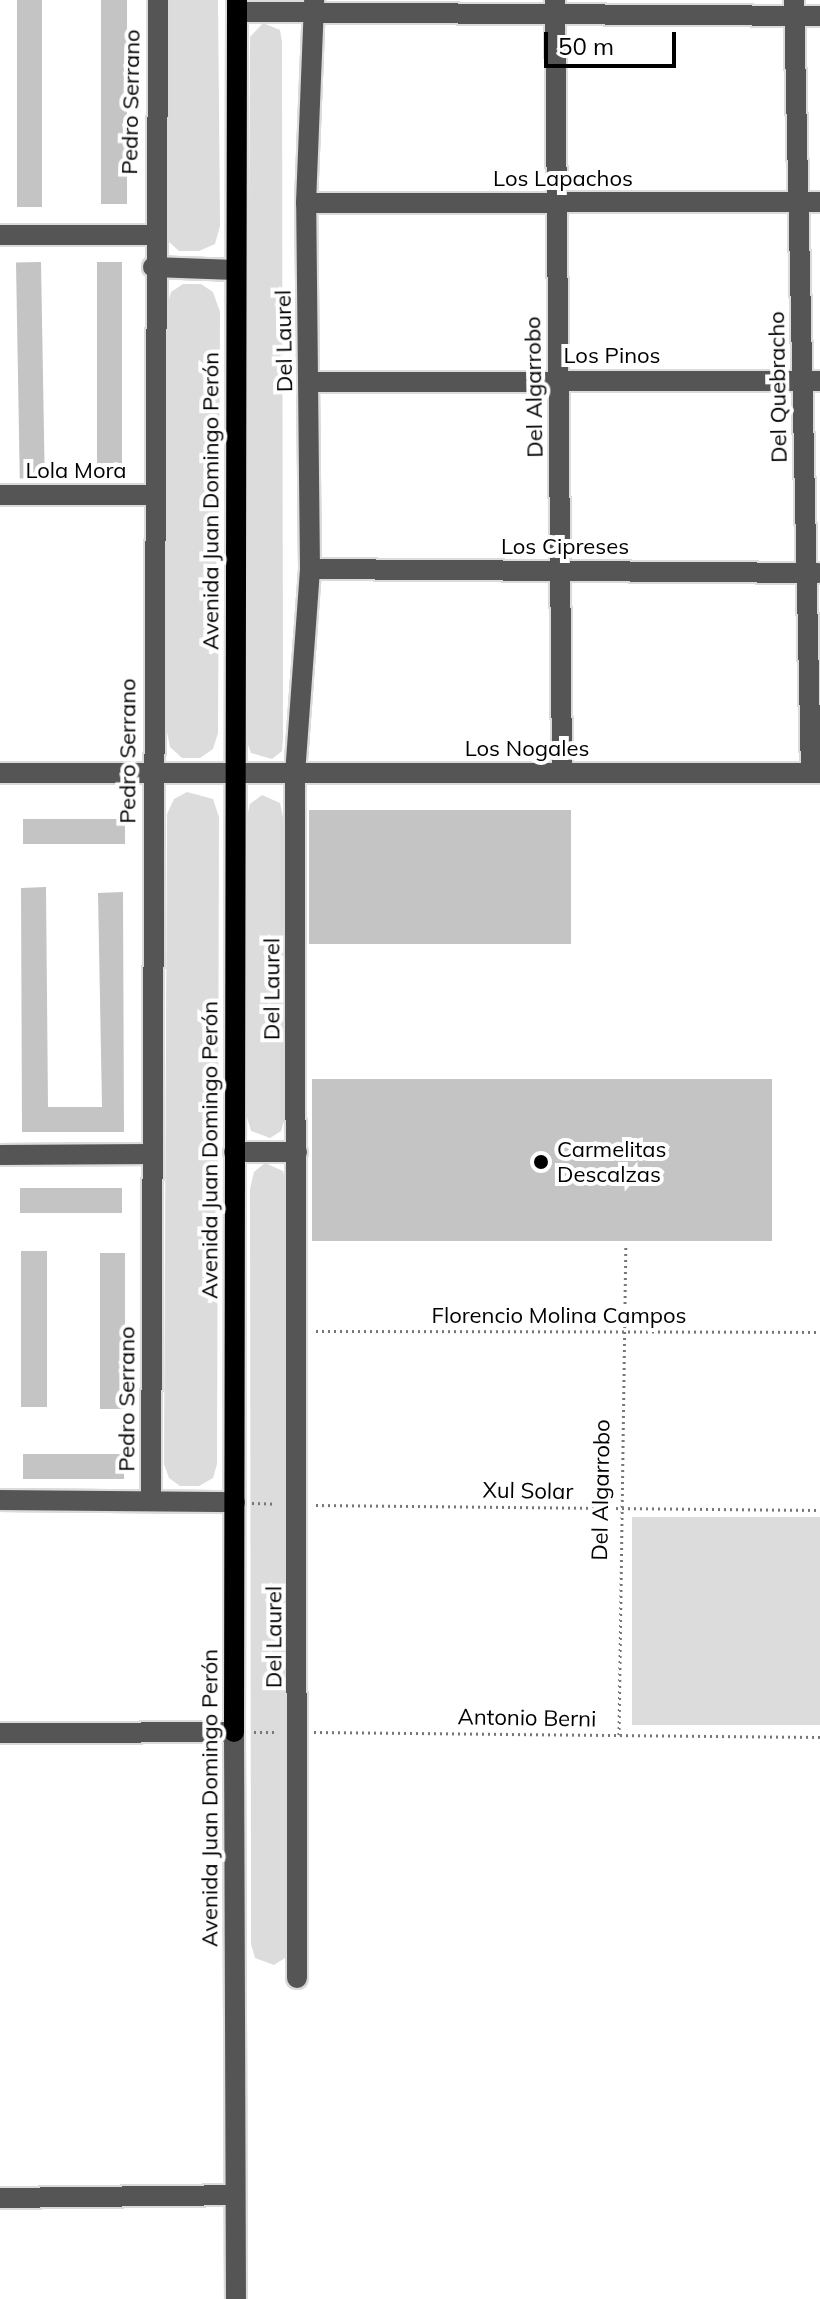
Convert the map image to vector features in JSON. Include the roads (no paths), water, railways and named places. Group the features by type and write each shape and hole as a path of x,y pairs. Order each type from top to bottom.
{"main road":[{"name":"Avenida Juan Domingo Perón","path":"234,1732 237,6"}],"street":[{"name":"Pedro Serrano","path":"151,1501 153,235 158,0"},
{"path":"237,6 794,8 820,16"},
{"name":"Del Laurel","path":"297,1978 295,774 310,569 306,203 314,6"},
{"name":"Del Algarrobo","path":"555,7 562,773"},
{"name":"Del Quebracho","path":"794,8 798,202 811,381 815,773"},
{"name":"Los Lapachos","path":"306,203 820,202"},
{"path":"0,235 153,235"},
{"path":"153,267 235,270"},
{"name":"Los Pinos","path":"308,382 811,381"},
{"name":"Lola Mora","path":"0,495 152,495"},
{"name":"Los Cipreses","path":"310,569 813,573"},
{"name":"Los Nogales","path":"0,773 815,773"},
{"path":"234,1152 297,1152"},
{"path":"0,1155 151,1154"},
{"path":"0,1500 235,1502"},
{"path":"0,1733 234,1732"},
{"name":"Avenida Juan Domingo Perón","path":"234,1732 236,2299"},
{"path":"0,2198 235,2195"}],"place":[{"name":"Carmelitas Descalzas","path":"541,1162"}]}
